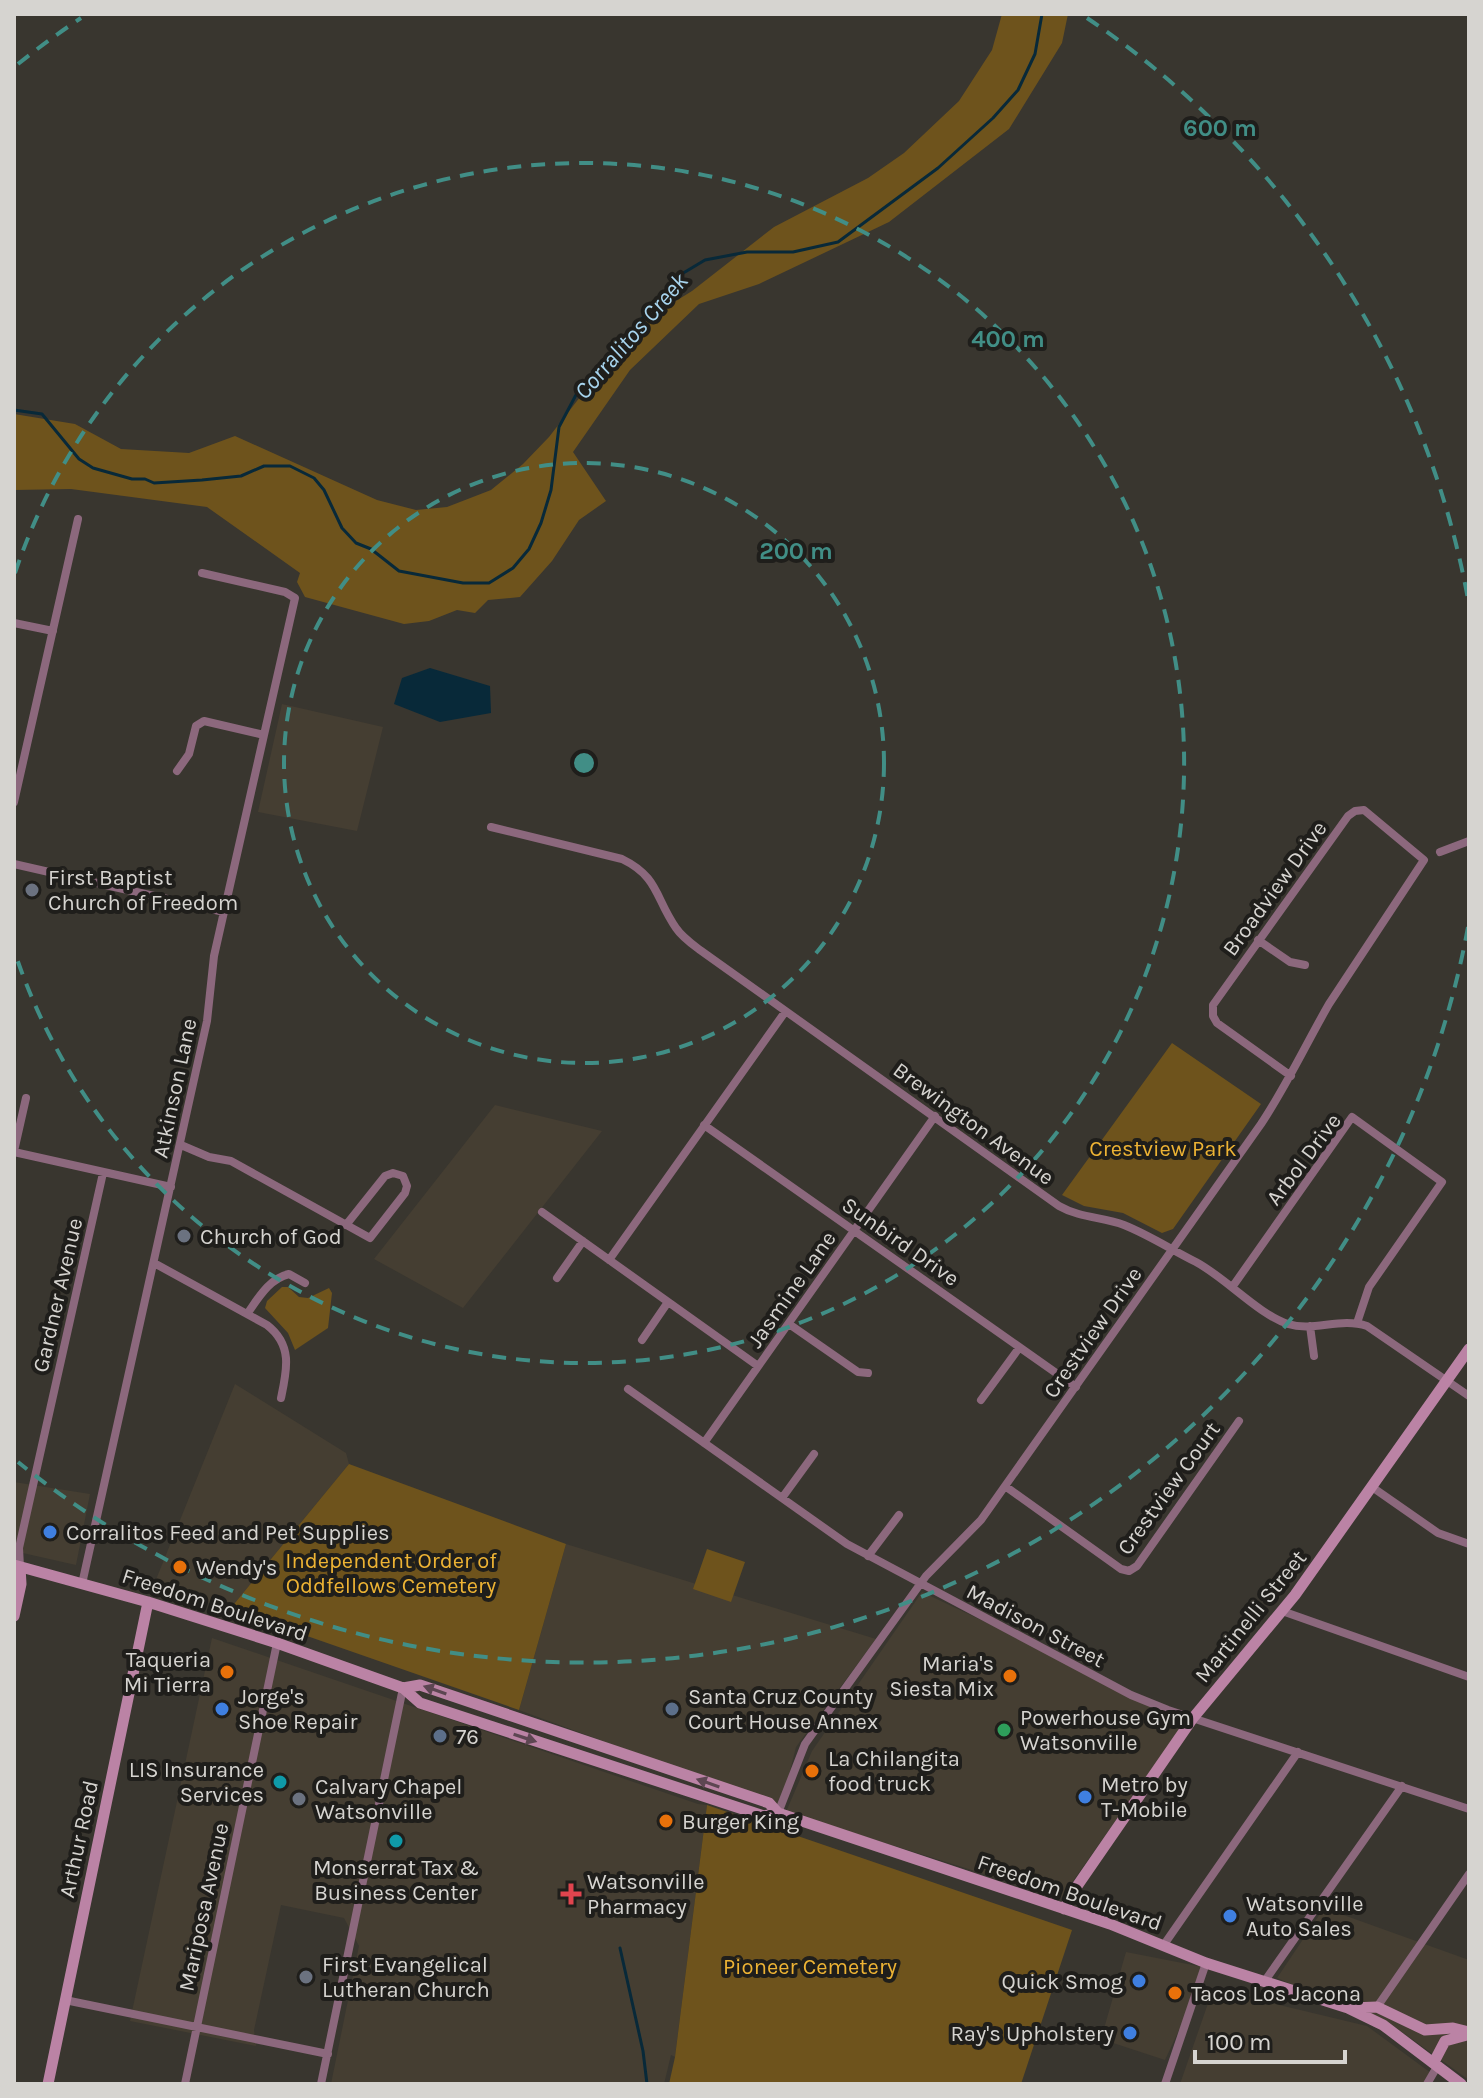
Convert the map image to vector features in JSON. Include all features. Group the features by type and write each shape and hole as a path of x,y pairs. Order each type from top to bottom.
{"main road":[{"name":"Martinelli Street","path":"1064,1909 1193,1718 1282,1611 1469,1349"},
{"name":"Freedom Boulevard","path":"17,1566 148,1602 277,1643 403,1688 420,1703 764,1816 778,1813 1064,1909 1206,1963 1348,2008 1383,2025 1461,2084"},
{"path":"14,1616 21,1584 17,1566"},
{"name":"Arthur Road","path":"48,2084 148,1602"},
{"name":"Freedom Boulevard","path":"1348,2008 1377,2007 1430,2031 1453,2028 1469,2034"},
{"path":"1436,2063 1445,2041 1469,2034"}],"street":[{"path":"14,802 78,519"},
{"name":"Atkinson Lane","path":"82,1584 181,1145 207,1021 214,956 295,598 285,592 202,573"},
{"path":"14,623 53,631"},
{"path":"177,771 187,758 199,722 264,735"},
{"name":"Broadview Drive","path":"1291,1076 1208,1014 1215,1000 1359,805 1424,860"},
{"name":"Brewington Avenue","path":"491,827 622,859 640,868 652,882 677,930 730,973 1059,1206 1077,1215 1120,1224 1172,1250 1233,1286 1279,1321 1294,1326 1357,1323 1384,1335 1469,1396"},
{"path":"1440,852 1469,841"},
{"name":"Crestview Drive","path":"778,1813 805,1744 920,1584 974,1529 1268,1114 1334,995 1424,860"},
{"path":"14,864 224,912"},
{"path":"1258,940 1290,962 1305,965"},
{"path":"609,1260 785,1012"},
{"path":"26,1098 14,1152 171,1187"},
{"name":"Jasmine Lane","path":"704,1443 935,1116"},
{"name":"Arbol Drive","path":"1233,1286 1352,1117 1442,1182 1369,1287 1357,1323"},
{"name":"Sunbird Drive","path":"704,1125 1076,1387"},
{"path":"181,1145 209,1157 231,1161 346,1225 370,1238 405,1193 407,1186 403,1176 393,1173 385,1176 346,1225"},
{"name":"Gardner Avenue","path":"17,1566 103,1173"},
{"path":"542,1212 758,1366"},
{"path":"557,1278 583,1241"},
{"path":"154,1263 272,1329 285,1347 288,1365 281,1398"},
{"path":"247,1314 280,1277 289,1274 305,1283"},
{"path":"642,1340 668,1302"},
{"path":"789,1324 858,1372 868,1373"},
{"path":"1310,1326 1314,1356"},
{"path":"981,1400 1019,1348"},
{"name":"Madison Street","path":"628,1389 832,1534 868,1556 1131,1695 1469,1809"},
{"name":"Crestview Court","path":"1005,1486 1121,1569 1129,1571 1137,1566 1239,1421"},
{"path":"782,1498 814,1454"},
{"path":"1372,1487 1438,1533 1469,1544"},
{"path":"868,1556 899,1515"},
{"path":"1282,1611 1469,1677"},
{"name":"Mariposa Avenue","path":"185,2084 277,1643"},
{"path":"321,2084 403,1688"},
{"path":"1163,1946 1298,1752"},
{"path":"1264,1982 1402,1786"},
{"path":"1377,2007 1469,1874"},
{"path":"1165,2084 1206,1963"},
{"path":"65,2000 328,2054"},
{"path":"1427,2084 1436,2063"}],"shaded area":[{"path":"282,704 383,727 357,831 258,812"},
{"path":"495,1105 602,1131 463,1308 374,1259"},
{"path":"235,1384 346,1453 349,1464 230,1609 153,1587"},
{"path":"14,1482 90,1494 76,1565 14,1551"},
{"path":"566,1544 876,1639 796,1747 781,1807 519,1710"},
{"path":"922,1592 1188,1718 1061,1898 786,1812 812,1751"},
{"path":"212,1638 707,1805 675,2057 671,2055 664,2084 331,2084 359,1946 344,1918 281,1905 254,2030 256,2046 130,2021"},
{"path":"1324,1908 1469,1960 1469,2080 1388,2022 1277,1978"},
{"path":"1126,1952 1208,1968 1165,2060 1101,2039"},
{"path":"1213,1989 1367,2026 1431,2073 1425,2084 1180,2084"}],"green space":[{"path":"1002,14 1068,14 1062,43 1009,129 889,222 759,284 699,304 630,370 573,452 606,501 579,520 552,561 520,597 488,600 475,613 457,610 429,621 404,624 305,597 297,582 300,573 207,507 71,489 14,490 14,414 75,424 121,449 189,453 235,436 377,500 416,510 447,507 491,490 549,437 625,339 655,314 692,291 774,227 868,178 904,153 959,101 992,50"},
{"name":"Crestview Park","path":"1172,1043 1261,1104 1173,1229 1162,1233 1123,1213 1084,1206 1062,1195"},
{"path":"282,1287 288,1287 299,1297 308,1298 329,1288 332,1293 328,1328 295,1350 288,1333 265,1308 267,1301"},
{"name":"Independent Order of Oddfellows Cemetery","path":"349,1464 566,1544 519,1710 230,1609"},
{"path":"707,1549 745,1562 731,1602 693,1589"},
{"name":"Pioneer Cemetery","path":"707,1805 1072,1930 1021,2084 669,2084"}],"water":[{"path":"430,668 490,686 491,713 440,722 394,704 402,678"}],"waterway":[{"name":"Corralitos Creek","path":"14,410 42,414 79,459 93,468 132,479 154,483 202,480 241,476 264,466 290,466 314,478 324,490 342,528 356,543 371,549 399,571 463,583 489,583 513,568 529,549 551,490 559,427 577,393 680,275 705,260 747,252 793,252 838,242 938,168 993,118 1018,90 1035,54 1042,14"},
{"path":"620,1948 643,2051 647,2084"}],"place":[{"name":"First Baptist Church of Freedom","path":"32,890"},
{"name":"Church of God","path":"184,1236"},
{"name":"Corralitos Feed and Pet Supplies","path":"50,1532"},
{"name":"Wendy's","path":"180,1567"},
{"name":"Taqueria Mi Tierra","path":"227,1672"},
{"name":"Maria's Siesta Mix","path":"1010,1676"},
{"name":"Jorge's Shoe Repair","path":"222,1709"},
{"name":"Santa Cruz County Court House Annex","path":"672,1709"},
{"name":"Powerhouse Gym Watsonville","path":"1004,1730"},
{"name":"76","path":"440,1736"},
{"name":"La Chilangita food truck","path":"812,1771"},
{"name":"LIS Insurance Services","path":"280,1782"},
{"name":"Metro by T-Mobile","path":"1085,1797"},
{"name":"Calvary Chapel Watsonville","path":"299,1799"},
{"name":"Burger King","path":"666,1821"},
{"name":"Monserrat Tax & Business Center","path":"396,1841"},
{"name":"Watsonville Pharmacy","path":"571,1894"},
{"name":"Watsonville Auto Sales","path":"1230,1916"},
{"name":"First Evangelical Lutheran Church","path":"306,1977"},
{"name":"Quick Smog","path":"1139,1981"},
{"name":"Tacos Los Jacona","path":"1175,1993"},
{"name":"Ray's Upholstery","path":"1130,2033"}]}
